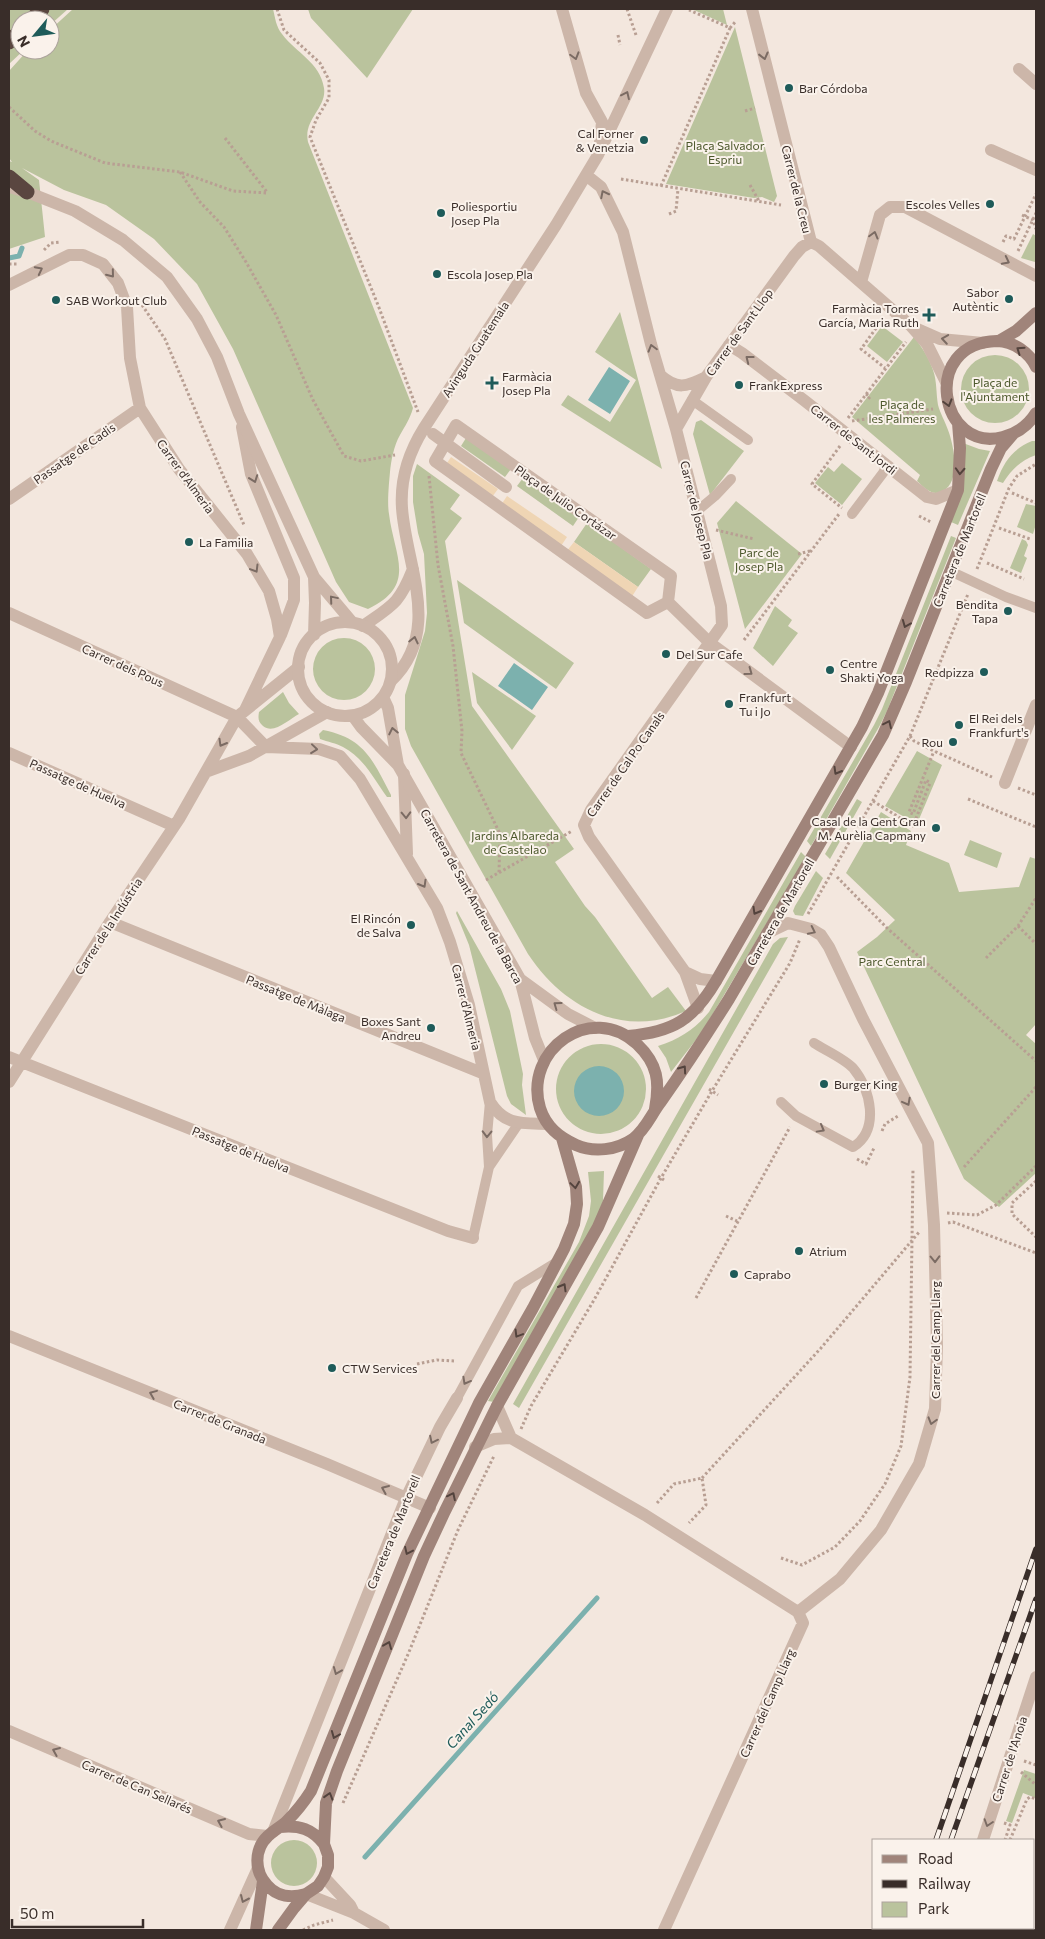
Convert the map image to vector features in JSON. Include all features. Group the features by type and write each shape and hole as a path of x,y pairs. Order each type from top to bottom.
{"highway":[{"path":"9,177 27,192"}],"main road":[{"path":"946,382 950,368 959,355 971,346 999,341 1016,331 1036,313"},
{"path":"999,341 1012,345 1024,352 1036,367"},
{"name":"Carretera de Martorell","path":"946,382 946,396 950,410 958,422 969,432 983,437 999,438 1032,427 1036,413"},
{"name":"Carretera de Martorell","path":"958,422 960,448 958,490 878,693 862,728 716,981 698,1008 684,1020 668,1029 646,1035 628,1036 608,1029 595,1028 574,1033 562,1039 544,1060 537,1083 538,1100 548,1124 562,1138 582,1148 596,1150 620,1146 638,1134 646,1126 655,1109 724,1007 883,736 991,469 1001,448 1013,434"},
{"name":"Carretera de Martorell","path":"628,1036 643,1050 654,1066 658,1080 655,1109"},
{"name":"Carretera de Martorell","path":"324,1877 328,1861 324,1844 326,1803 337,1770 424,1556 496,1406 598,1227 638,1134"},
{"name":"Carretera de Martorell","path":"258,1868 259,1850 274,1832 294,1814 311,1791 407,1554 479,1403 533,1308 574,1224 577,1204 576,1187 573,1170 562,1138"},
{"path":"274,1832 297,1826 308,1829 324,1844"},
{"path":"258,1868 263,1881 269,1888 286,1896 296,1897 306,1894"},
{"path":"278,1930 306,1894 318,1886 324,1877"},
{"path":"256,1930 263,1881"}],"street":[{"path":"562,9 586,93 602,122 598,155"},
{"name":"Avinguda Guatemala","path":"391,682 404,670 410,655 416,635 420,606 404,530 402,506 405,467 424,428 598,155 667,9"},
{"name":"Carrer de la Creu","path":"752,9 811,242 819,246 910,326 927,344 946,382"},
{"path":"1019,69 1036,84"},
{"path":"602,122 615,118"},
{"path":"991,150 1036,170"},
{"name":"Carrer de Josep Pla","path":"586,175 601,186 623,232 721,606 722,625 702,656"},
{"path":"9,187 75,211 123,240 168,277 197,319 216,357 314,577 357,624"},
{"path":"861,282 880,215 890,207 896,206 905,207 1036,276"},
{"name":"Carrer de Sant Llop","path":"676,429 706,377 729,345 794,256 802,247 811,242"},
{"name":"Carrer d'Almeria","path":"9,285 69,255 83,255 103,264 118,283 127,307 130,358 140,408 179,469 247,554 269,592 280,637"},
{"name":"Carrer de la Creu","path":"910,326 940,339 982,343"},
{"name":"Carrer de Sant Jordi","path":"729,345 742,353 927,497 936,499 958,490"},
{"path":"660,375 670,383 681,386 693,384 706,377"},
{"name":"Passatge de Cadis","path":"9,499 140,408"},
{"path":"240,414 252,474 294,578 294,600 280,637 241,713 266,747"},
{"name":"Plaça de Julio Cortázar","path":"446,469 435,461 456,425 671,576 668,602"},
{"path":"433,434 506,487"},
{"path":"446,469 646,613 668,602 710,643 851,747"},
{"path":"357,624 393,606 404,591 413,569"},
{"path":"314,577 314,635"},
{"name":"Carrer dels Pous","path":"9,613 241,713"},
{"path":"357,624 371,629 387,646 392,665 391,682 383,697 371,709 353,716 333,715 311,702 304,692 299,677 300,656 308,640 329,625 357,624"},
{"name":"Carrer de Cal Po Canals","path":"698,1008 685,972 589,837 584,824 591,810 702,656"},
{"name":"Carrer de la Indústria","path":"9,1082 110,922 174,826 241,713 299,667"},
{"name":"Carretera de Sant Andreu de la Barca","path":"383,697 388,708 401,770"},
{"path":"1005,783 1036,705"},
{"path":"208,771 248,756 327,712"},
{"name":"Carretera de Sant Andreu de la Barca","path":"353,716 360,727 401,770 520,979 535,1038 544,1060"},
{"name":"Carrer d'Almeria","path":"266,747 319,749 340,756 360,779 437,908 450,942 469,1005 482,1074 490,1102"},
{"name":"Passatge de Huelva","path":"9,753 174,826"},
{"name":"Carrer d'Almeria","path":"401,770 407,855"},
{"name":"Passatge de Màlaga","path":"110,922 482,1074"},
{"path":"767,933 788,923 803,927"},
{"name":"Carrer del Camp Llarg","path":"664,1930 803,1623 798,1612 840,1579 881,1530 919,1464 935,1410 937,1346 934,1225 928,1143 863,1019 829,946 821,935 803,927"},
{"path":"685,972 700,980 716,981"},
{"path":"520,979 568,1014 595,1028"},
{"name":"Passatge de Huelva","path":"9,1057 439,1227 473,1238"},
{"path":"490,1102 497,1114 519,1123 548,1124"},
{"name":"Carrer de Granada","path":"9,1336 327,1464 430,1508"},
{"name":"Carretera de Martorell","path":"274,1832 406,1498 440,1427 457,1398"},
{"path":"496,1406 511,1438"},
{"path":"476,1447 494,1439 511,1438 645,1515 798,1612"},
{"name":"Carrer de l'Anoia","path":"983,1839 1036,1677"},
{"name":"Carrer de Can Sellarés","path":"9,1731 249,1834 274,1832"},
{"name":"Carretera de Martorell","path":"230,1930 258,1868"},
{"path":"324,1877 350,1906 351,1912"},
{"path":"306,1894 351,1912 384,1930"}],"lane":[{"path":"692,400 748,440"},
{"path":"847,512 883,473 887,465"},
{"path":"697,511 731,479"},
{"path":"950,571 1006,597 1036,608"},
{"path":"781,1102 796,1116 852,1147 860,1142 871,1112 871,1104 861,1079 852,1066 814,1043"},
{"path":"473,1238 489,1167 487,1135 490,1102"},
{"path":"489,1167 519,1123"},
{"name":"Carretera de Martorell","path":"457,1398 518,1286 557,1262"}],"path":[{"path":"277,9 284,30 320,63 329,80 329,98 316,120 310,137 378,305 418,412"},
{"path":"627,9 636,35"},
{"path":"689,10 730,28"},
{"path":"661,186 730,28 736,21"},
{"path":"618,35 620,45"},
{"path":"9,107 35,131 51,141 105,163 180,172 233,191 268,193 224,138"},
{"path":"745,111 755,108"},
{"path":"180,172 200,202 224,227 246,262 276,315 313,400 344,456 361,461 397,455"},
{"path":"621,179 780,205"},
{"path":"750,185 759,201"},
{"path":"669,214 676,211 678,189"},
{"path":"1000,247 1006,236 1014,239 1023,216 1036,194"},
{"path":"1013,249 1017,251 1036,213"},
{"path":"1023,216 1034,220"},
{"path":"1034,220 1036,228"},
{"path":"42,252 51,243 66,241"},
{"path":"9,264 20,263"},
{"path":"138,299 164,339 246,530"},
{"path":"882,319 861,348 885,368"},
{"path":"908,339 866,394 849,420 933,409"},
{"path":"866,394 870,397"},
{"path":"842,443 812,484 847,512"},
{"path":"342,1806 409,1652 458,1530 492,1459 500,1448 519,1433 531,1406 594,1300 710,1090 790,963 798,946 806,917 910,736 1009,488 1017,476 1036,464"},
{"path":"446,469 442,472 433,467 429,472 430,500 438,565 453,646 462,731 461,753 500,834 499,873"},
{"path":"1012,493 1036,503"},
{"path":"744,640 811,551 847,512 849,501"},
{"path":"999,528 1030,539"},
{"path":"716,530 754,539"},
{"path":"798,554 811,551"},
{"path":"987,563 1024,579"},
{"path":"910,736 914,741 973,768"},
{"path":"873,801 912,826 922,809 930,783 926,780 913,814 909,812 934,751"},
{"path":"968,799 1036,827"},
{"path":"486,880 584,824"},
{"path":"837,877 887,928 1036,1061"},
{"path":"986,958 1018,926 1036,898"},
{"path":"1018,926 1036,944"},
{"path":"964,1167 1036,1088"},
{"path":"710,1090 718,1095"},
{"path":"882,1132 885,1124 899,1117"},
{"path":"696,1298 792,1123"},
{"path":"850,1155 866,1164 878,1140"},
{"path":"781,1558 802,1565 835,1547 860,1521 885,1484 901,1446 910,1377 914,1164"},
{"path":"947,1212 977,1215 996,1205 1036,1166"},
{"path":"1036,1181 1012,1203 1012,1214 1036,1237"},
{"path":"726,1216 737,1221"},
{"path":"934,1225 953,1222 1036,1253"},
{"path":"657,1504 674,1484 702,1478 820,1348 920,1231"},
{"path":"417,1364 437,1360 454,1361"},
{"path":"688,1524 706,1505 702,1478"},
{"path":"1024,1761 1036,1765"},
{"path":"1021,1772 1036,1785"},
{"path":"1010,1839 1027,1799 1030,1797 1036,1799"},
{"path":"1003,1823 1010,1825 1005,1839"},
{"path":"303,1930 314,1925 342,1918 351,1912"}],"green space":[{"path":"9,9 68,9 60,16 60,10 10,10 10,60 13,60 9,64"},
{"path":"73,9 273,9 280,31 318,71 322,79 324,95 309,127 307,134 308,142 413,408 396,443 392,458 388,493 388,509 398,556 398,579 393,590 383,600 368,609 349,602 336,582 233,349 197,284 154,239 106,205 64,190 22,168 39,180 45,237 9,249 9,161 12,162 9,158 9,71 19,60 60,60 60,21"},
{"path":"308,9 413,9 367,78 311,18"},
{"path":"723,9 727,25 694,10"},
{"name":"Plaça Salvador Espriu","path":"735,27 777,196 774,202 762,197 754,198 666,184"},
{"path":"1033,234 1036,236 1035,262 1021,258"},
{"path":"620,312 662,469 561,405 568,395 610,422 636,380 595,352"},
{"path":"882,326 903,342 887,362 867,346"},
{"name":"Plaça de les Palmeres","path":"914,337 925,353 933,370 938,405 947,427 954,454 952,480 949,486 939,493 929,491 917,481 920,475 852,417"},
{"name":"Plaça de l'Ajuntament","path":"988,355 1002,355 1014,360 1024,370 1029,382 1029,396 1024,408 1014,418 1002,423 988,423 976,418 966,408 961,396 961,382 966,370 976,360"},
{"path":"701,420 744,451 710,495 693,434 696,422"},
{"path":"466,438 511,469 505,477 461,446"},
{"path":"1032,441 1036,441 1036,455 1017,466 1003,483 997,481 1003,467 1014,452"},
{"path":"963,443 990,451 958,525 951,522"},
{"path":"842,463 862,479 842,505 815,483 828,467 834,472"},
{"name":"Jardins Albareda de Castelao","path":"417,464 460,495 450,509 462,518 445,541 472,706 574,849 555,862 585,906 595,917 652,998 668,987 686,1011 663,1019 618,1020 597,1013 577,1003 559,990 528,954 411,746 405,729 405,695 425,631 427,613 424,554 418,533 413,502 413,476"},
{"path":"523,478 579,517 573,526 517,486"},
{"name":"Parc de Josep Pla","path":"736,501 802,554 745,629 717,523"},
{"path":"1026,504 1036,506 1036,524 1033,534 1017,527"},
{"path":"587,523 651,569 638,587 574,542"},
{"path":"951,536 956,538 887,711 811,846 807,841 882,709"},
{"path":"1022,539 1028,545 1024,556 1027,558 1021,573 1010,568"},
{"path":"457,580 574,663 556,689 464,623"},
{"path":"775,606 792,620 788,626 798,633 773,666 753,648"},
{"path":"344,638 361,643 366,647 370,652 375,669 370,686 366,691 361,695 344,700 327,695 322,691 318,686 313,669 318,652 322,647 327,643"},
{"path":"472,672 536,716 512,750 477,703"},
{"path":"283,692 289,703 299,714 272,729 263,726 259,721 259,712"},
{"path":"323,730 349,739 358,745 373,762 391,797 387,797 368,769 350,751 338,744 320,739 319,734"},
{"path":"917,751 942,765 917,824 885,806"},
{"path":"857,799 862,802 830,859 825,854"},
{"name":"Parc Central","path":"881,812 911,831 906,845 949,863 959,892 1019,887 1030,857 1036,859 1036,1024 1026,1035 1036,1044 1036,1173 999,1207 964,1179 857,952 895,920 846,873"},
{"path":"970,840 1002,853 997,868 964,855"},
{"path":"801,852 806,857 702,1032 671,1072 666,1058 658,1046 686,1033 709,1012"},
{"path":"816,871 823,878 803,916 795,915 793,911 795,906"},
{"path":"457,911 501,989 510,1011 523,1074 522,1085 526,1115 511,1104 507,1096 469,945 456,913"},
{"path":"788,937 519,1408 513,1404 773,944 780,938"},
{"path":"601,1044 618,1047 633,1057 643,1072 646,1089 643,1106 633,1121 618,1131 601,1134 584,1131 569,1121 559,1106 556,1089 559,1072 569,1057 584,1047"},
{"path":"604,1171 603,1201 599,1217 494,1402 488,1401 579,1242 589,1216 591,1201 588,1172"},
{"path":"1024,1770 1036,1774 1036,1798 1023,1793 1012,1823 1006,1821"},
{"path":"294,1840 307,1844 313,1850 317,1863 313,1876 307,1882 294,1886 281,1882 275,1876 271,1863 275,1850 281,1844"}],"sand":[{"path":"451,457 498,489 492,497 445,466"},
{"path":"507,496 567,537 561,546 501,505"},
{"path":"574,542 638,587 631,598 566,552"}],"water":[{"path":"609,367 630,381 610,414 588,400"},
{"path":"514,663 548,687 532,710 498,686"},
{"path":"604,1066 617,1073 623,1081 623,1101 617,1109 609,1115 594,1116 581,1109 575,1101 574,1086 581,1073 589,1067"}],"waterway":[{"path":"9,258 19,256 22,248"},
{"name":"Canal Sedó","path":"365,1857 597,1598"}],"railway":[{"path":"936,1839 1036,1549"},
{"path":"951,1839 1036,1599"}],"place":[{"name":"Bar Córdoba","path":"789,88"},
{"name":"Cal Forner & Venetzia","path":"644,140"},
{"name":"Escoles Velles","path":"990,204"},
{"name":"Poliesportiu Josep Pla","path":"441,213"},
{"name":"Escola Josep Pla","path":"437,274"},
{"name":"Sabor Autèntic","path":"1009,299"},
{"name":"SAB Workout Club","path":"56,300"},
{"name":"Farmàcia Torres García, Maria Ruth","path":"929,315"},
{"name":"Farmàcia Josep Pla","path":"492,383"},
{"name":"FrankExpress","path":"739,385"},
{"name":"La Familia","path":"189,542"},
{"name":"Bendita Tapa","path":"1008,611"},
{"name":"Del Sur Cafe","path":"666,654"},
{"name":"Centre Shakti Yoga","path":"830,670"},
{"name":"Redpizza","path":"984,672"},
{"name":"Frankfurt Tu i Jo","path":"729,704"},
{"name":"El Rei dels Frankfurt's","path":"959,725"},
{"name":"Rou","path":"953,742"},
{"name":"Casal de la Gent Gran M. Aurèlia Capmany","path":"936,828"},
{"name":"El Rincón de Salva","path":"411,925"},
{"name":"Boxes Sant Andreu","path":"431,1028"},
{"name":"Burger King","path":"824,1084"},
{"name":"Atrium","path":"799,1251"},
{"name":"Caprabo","path":"734,1274"},
{"name":"CTW Services","path":"332,1368"}]}
